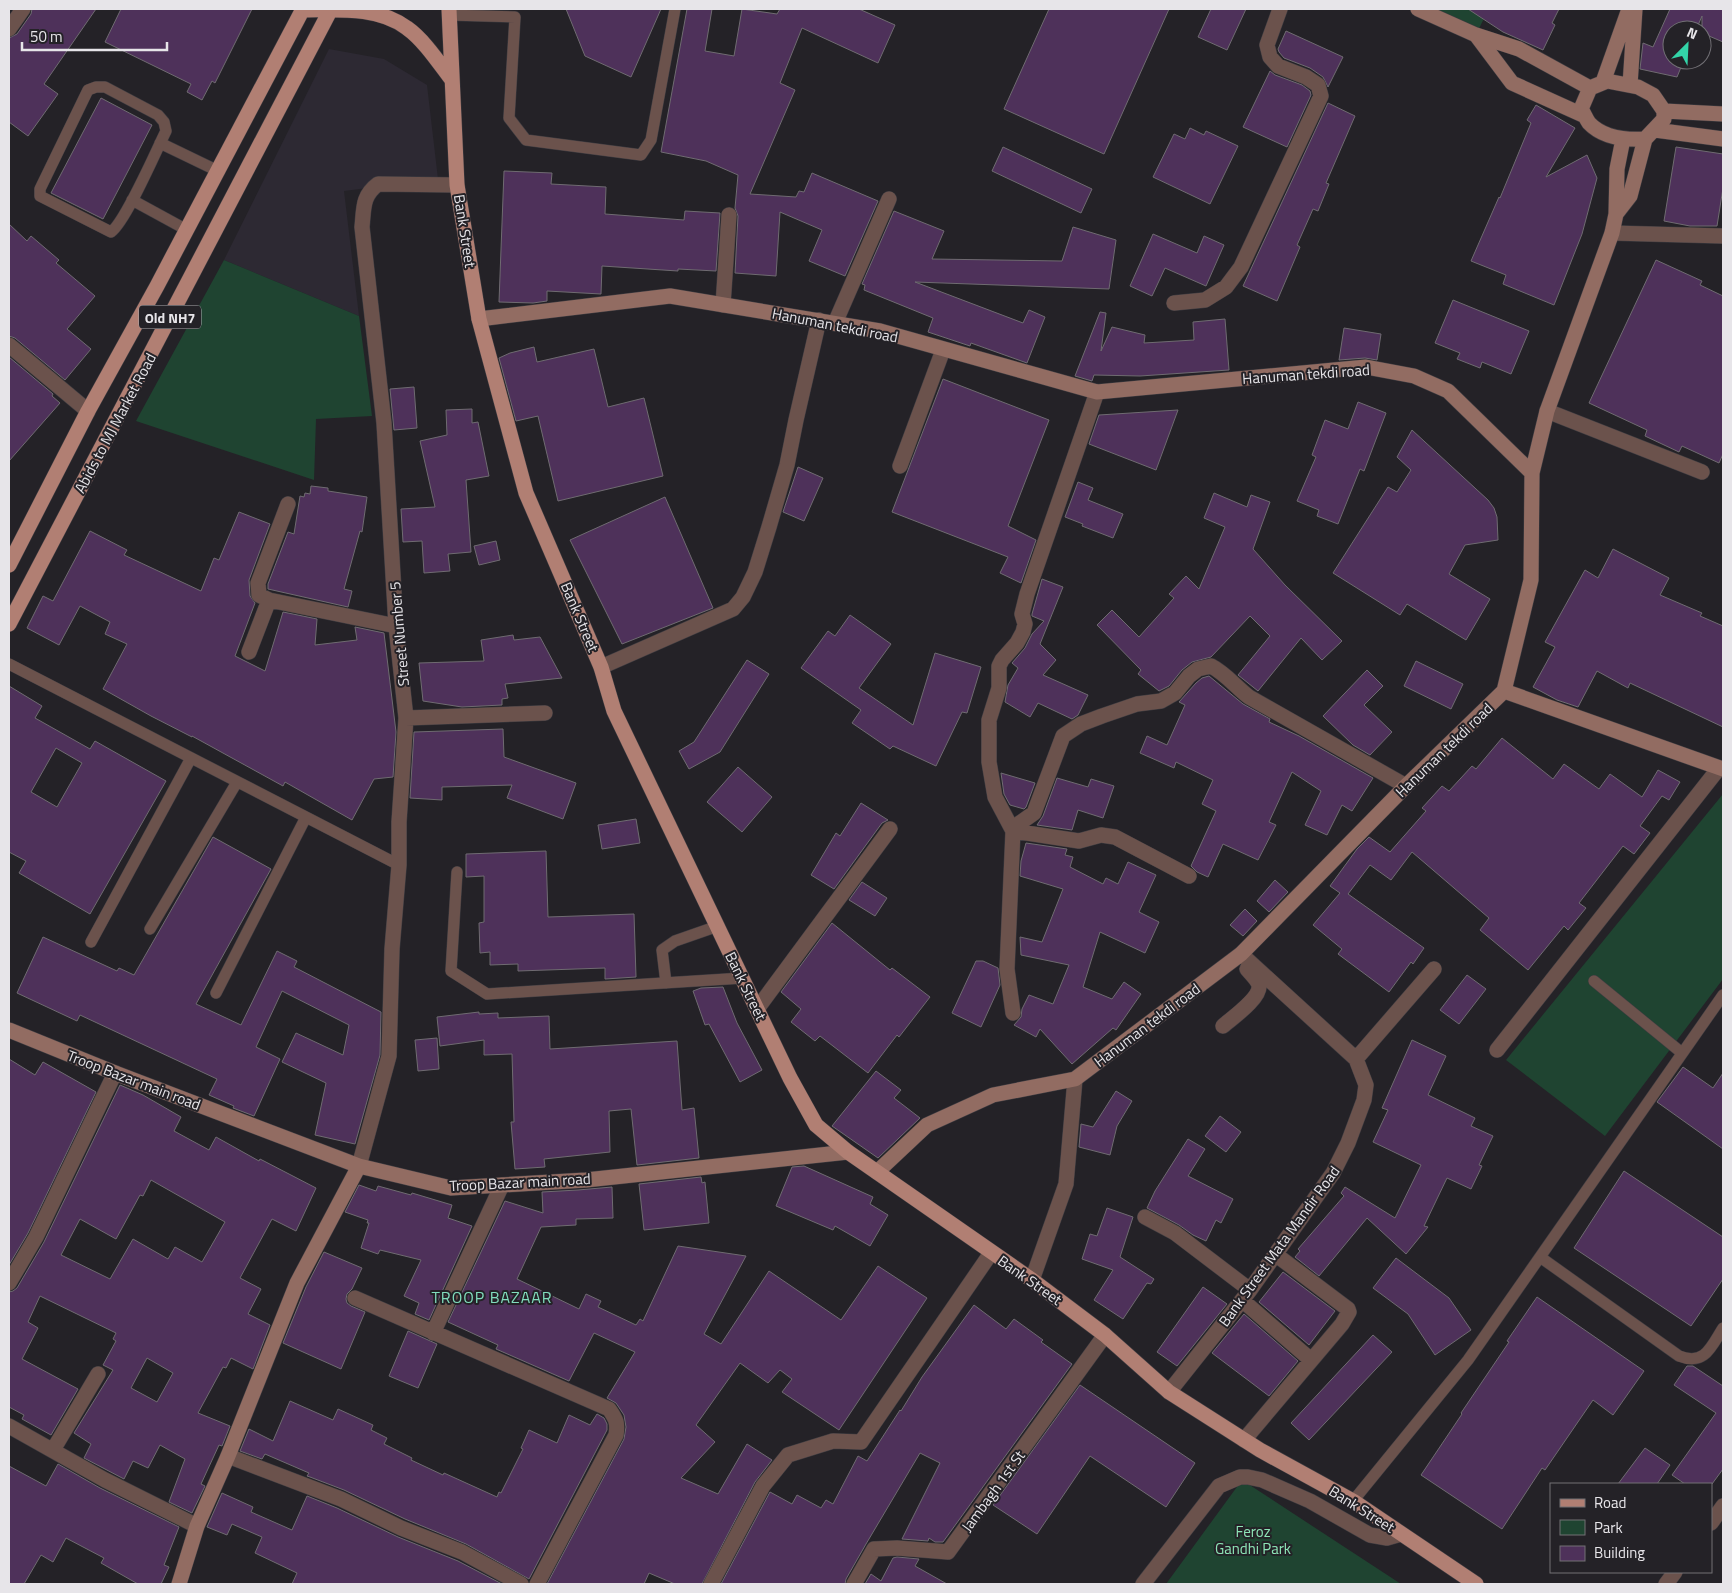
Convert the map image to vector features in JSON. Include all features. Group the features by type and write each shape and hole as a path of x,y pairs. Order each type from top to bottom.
{"main road":[{"name":"Old NH7","path":"303,9 330,9"},
{"name":"Abids to MJ Market Road","path":"9,565 88,411 187,230 303,9"},
{"name":"Abids to MJ Market Road","path":"9,624 330,9"},
{"path":"330,9 380,14 406,28 431,52 452,80"},
{"name":"Bank Street","path":"449,12 457,185 479,319 526,493 601,667 614,711 790,1078 816,1125 848,1152 1032,1280 1105,1335 1169,1392 1244,1440 1353,1501 1476,1584"}],"street":[{"path":"9,29 22,9"},
{"path":"1174,303 1205,300 1226,287 1241,267 1321,96 1318,85 1306,77 1278,66 1270,58 1267,45 1280,9"},
{"path":"1418,9 1476,35 1519,49 1597,85"},
{"path":"1629,9 1597,85 1581,109 1590,124 1607,134 1623,139 1650,135 1723,139"},
{"path":"1630,85 1635,9"},
{"path":"1476,35 1512,83 1585,116"},
{"path":"1597,85 1607,80 1638,87 1653,95 1664,111 1664,120 1650,135 1630,196 1616,214"},
{"path":"1664,111 1723,114"},
{"path":"1532,473 1547,411 1612,233 1616,214 1617,169 1623,139"},
{"name":"Street Number 5","path":"359,1166 389,1056 392,949 400,865 399,822 406,718 396,626 384,423 362,227 364,204 369,190 378,184 457,185"},
{"path":"835,323 889,199"},
{"path":"723,305 729,215"},
{"path":"1612,233 1723,236"},
{"name":"Hanuman tekdi road","path":"479,319 670,296 880,331 1097,392 1366,367 1414,376 1448,391 1532,473 1531,580 1504,691 1406,786 1238,956 1075,1079 993,1095 927,1125 876,1172"},
{"path":"601,667 733,609 743,597 755,572 787,465 819,320"},
{"path":"9,345 88,411"},
{"path":"900,466 943,350"},
{"path":"1013,1013 1007,969 1013,831 995,797 989,762 989,720 999,688 999,666 1017,644 1023,632 1025,624 1022,614 1027,594 1097,392"},
{"path":"1547,411 1702,472"},
{"path":"288,504 258,583 259,595 269,600 396,626"},
{"path":"249,652 269,600"},
{"path":"1013,831 1017,825 1034,813 1063,736 1080,724 1102,716 1137,704 1161,701 1175,693 1189,676 1198,669 1211,666 1219,670 1249,697 1406,786"},
{"path":"1497,1050 1721,768 1504,691"},
{"path":"406,718 545,713"},
{"path":"757,1008 890,829"},
{"path":"1013,831 1079,841 1101,835 1115,837 1189,876"},
{"path":"1223,1026 1254,999 1259,986 1238,956"},
{"name":"Bank Street Mata Mandir Road","path":"1169,1392 1246,1295 1333,1173 1348,1143 1364,1100 1366,1085 1356,1059 1238,956"},
{"path":"1356,1059 1434,969"},
{"name":"Troop Bazar main road","path":"9,1030 115,1073 359,1166 451,1188 586,1180 848,1152"},
{"path":"9,1283 36,1237 115,1073"},
{"path":"1032,1280 1066,1184 1075,1079"},
{"path":"179,1584 197,1526 228,1456 297,1283 359,1166"},
{"path":"433,1333 502,1185"},
{"path":"1146,1217 1175,1233 1246,1295 1311,1360"},
{"path":"711,1584 763,1486 788,1455 833,1441 861,1442 991,1253"},
{"path":"1244,1440 1348,1316 1348,1309 1275,1254"},
{"path":"355,1298 609,1409 615,1417 618,1424 616,1435 537,1584"},
{"name":"Jambagh 1st St","path":"854,1584 874,1549 897,1548 948,1552 1105,1335"},
{"path":"53,1450 98,1374"},
{"path":"9,1426 105,1480 197,1526"},
{"path":"228,1456 341,1499 401,1528 462,1552 521,1584"},
{"path":"1143,1584 1219,1486 1240,1477 1262,1480 1310,1501 1370,1536 1387,1538 1402,1534"},
{"path":"1712,1522 1723,1506"},
{"path":"1666,1584 1674,1573"}],"lane":[{"path":"449,12 516,13 509,118 526,140 641,154 651,140 676,9"},
{"path":"96,87 105,87 158,115 164,122 166,130 160,143 132,200 115,229 111,232 46,201 40,196 40,189 88,90 96,87"},
{"path":"160,143 218,172"},
{"path":"132,200 187,230"},
{"path":"9,664 400,865"},
{"path":"91,942 191,758"},
{"path":"150,929 238,782"},
{"path":"216,993 306,816"},
{"path":"457,872 451,971 487,994 743,978"},
{"path":"666,983 662,950 675,941 718,926"},
{"path":"1594,981 1682,1053"},
{"path":"1353,1501 1468,1360 1723,995"},
{"path":"1540,1257 1679,1356 1690,1360 1701,1358 1711,1348 1723,1328"}],"shaded area":[{"path":"329,49 384,59 427,85 438,179 344,191 359,316 224,260"}],"green space":[{"path":"1418,9 1475,9 1486,14 1476,35"},
{"path":"224,260 359,316 372,416 316,419 314,480 136,421"},
{"path":"1723,794 1723,979 1605,1136 1506,1060"},
{"name":"Feroz Gandhi Park","path":"1242,1480 1401,1584 1166,1584"}],"building":[{"path":"32,9 96,9 44,84 58,94 28,136 9,122 9,38 17,34 31,14"},
{"path":"121,9 252,9 215,83 212,81 202,100 187,92 191,84 105,42"},
{"path":"566,9 661,9 631,77 585,56"},
{"path":"687,9 712,9 705,51 734,56 742,9 777,14 780,9 859,9 895,25 878,63 802,28 780,83 795,90 750,194 796,197 799,191 804,192 812,173 878,201 845,276 809,261 822,230 780,212 776,276 735,273 738,216 735,208 738,175 706,161 661,152"},
{"path":"1049,9 1169,9 1104,154 1004,109"},
{"path":"1211,9 1246,9 1227,50 1198,37"},
{"path":"1468,9 1559,9 1552,23 1555,25 1543,50 1503,32"},
{"path":"1670,9 1723,9 1723,42 1712,37 1712,20 1702,20 1702,16 1700,20 1665,20"},
{"path":"1662,27 1662,70 1680,70 1677,77 1640,69 1643,43 1653,47"},
{"path":"1286,31 1343,57 1328,87 1323,77 1310,68 1284,58 1279,52 1278,49"},
{"path":"1270,71 1275,75 1302,85 1310,91 1311,95 1287,147 1243,127"},
{"path":"101,98 152,125 103,219 51,193"},
{"path":"1328,103 1355,116 1326,183 1329,184 1318,211 1313,209 1297,245 1300,247 1277,301 1243,286"},
{"path":"1536,105 1575,128 1546,177 1587,155 1597,178 1582,234 1554,305 1503,284 1506,275 1471,261 1531,123 1527,120"},
{"path":"1190,128 1204,135 1206,131 1238,146 1210,204 1153,177 1174,134 1185,139"},
{"path":"1003,147 1092,189 1081,213 992,171"},
{"path":"1676,147 1723,154 1723,188 1717,226 1690,226 1664,221"},
{"path":"504,171 552,173 551,184 606,187 605,214 684,220 685,211 720,213 716,271 678,269 678,271 602,266 601,294 547,291 547,301 533,303 499,302"},
{"path":"894,211 944,231 932,259 1062,261 1073,227 1116,240 1109,289 915,282 1023,323 1029,310 1045,317 1027,363 971,343 970,346 928,332 933,318 864,290 865,285 862,284"},
{"path":"9,224 27,241 31,236 59,260 56,263 95,296 67,329 91,349 65,380 15,338 9,336"},
{"path":"1153,234 1197,253 1204,236 1224,245 1206,286 1165,268 1152,296 1130,286"},
{"path":"1656,260 1702,281 1700,285 1723,296 1723,454 1719,463 1682,446 1679,452 1645,436 1647,430 1589,403"},
{"path":"1453,300 1529,331 1511,374 1482,362 1480,368 1457,359 1460,353 1435,343"},
{"path":"1100,312 1106,313 1101,351 1112,327 1145,335 1144,343 1194,340 1193,322 1225,319 1229,370 1140,376 1094,375 1092,381 1075,376"},
{"path":"1344,328 1381,334 1377,360 1365,358 1339,360"},
{"path":"534,347 537,362 594,349 608,407 644,398 663,476 558,501 538,416 516,421 499,358"},
{"path":"9,357 53,394 52,396 60,403 9,461"},
{"path":"943,379 1049,420 1008,526 1036,540 1021,583 1000,573 1008,557 892,512"},
{"path":"414,387 417,428 394,430 390,389"},
{"path":"1358,402 1386,413 1364,471 1360,469 1338,524 1317,516 1319,510 1297,501 1316,457 1312,455 1325,420 1348,429"},
{"path":"472,409 472,423 478,422 489,476 466,480 471,552 448,554 450,571 424,573 422,541 403,542 401,509 435,507 420,441 447,435 446,410"},
{"path":"1178,410 1156,470 1089,444 1099,415"},
{"path":"1412,430 1488,500 1494,508 1497,517 1498,540 1465,545 1449,574 1490,599 1466,640 1407,604 1400,615 1333,573 1388,487 1397,492 1411,470 1397,457"},
{"path":"798,467 823,478 804,521 783,512"},
{"path":"1078,482 1093,488 1088,500 1123,514 1113,538 1065,517"},
{"path":"311,486 328,488 328,491 367,497 362,532 360,531 344,589 352,591 348,607 268,589 268,584 288,532 294,534 300,496 304,497 305,493 310,494"},
{"path":"1214,493 1247,507 1251,495 1270,502 1253,549 1285,585 1342,641 1322,660 1301,638 1258,691 1238,675 1270,636 1250,616 1211,657 1192,662 1182,670 1169,686 1159,691 1138,674 1141,670 1097,625 1112,610 1139,637 1174,598 1169,594 1186,576 1199,589 1225,527 1204,518"},
{"path":"665,497 713,608 622,644 570,540"},
{"path":"239,512 270,524 249,580 250,596 255,603 235,656 265,671 283,612 317,619 315,645 357,640 355,627 384,633 396,732 393,777 374,779 352,820 285,782 283,786 103,689 127,644 105,634 110,622 80,606 59,645 27,628 43,596 53,601 90,531 127,550 124,555 201,591 214,558 219,560"},
{"path":"496,541 500,560 479,565 474,546"},
{"path":"1613,549 1669,578 1660,595 1702,613 1700,616 1723,626 1723,727 1630,683 1628,688 1597,671 1578,707 1557,700 1533,687 1555,647 1545,642 1585,570 1598,578"},
{"path":"1042,579 1063,587 1040,644 1056,660 1043,675 1088,695 1078,715 1072,719 1038,703 1030,717 1005,702 1008,685 1018,668 1012,663 1025,648 1032,634 1044,621 1032,616"},
{"path":"850,615 891,644 859,688 913,725 935,653 981,667 967,713 962,712 936,766 893,746 890,749 852,723 861,710 801,668 828,631 835,636"},
{"path":"513,635 514,640 540,637 562,678 505,684 508,698 502,699 502,705 462,707 423,701 419,663 484,661 481,640"},
{"path":"747,660 769,674 720,752 689,769 679,751 694,742"},
{"path":"1416,661 1463,684 1451,709 1404,686"},
{"path":"1367,670 1383,686 1364,705 1392,732 1370,755 1353,745 1323,716"},
{"path":"1209,676 1243,704 1270,719 1269,722 1299,736 1373,778 1352,811 1342,805 1327,835 1305,825 1321,791 1292,772 1269,822 1276,825 1258,860 1223,844 1208,877 1197,872 1191,866 1216,811 1202,804 1213,780 1176,762 1174,768 1140,753 1147,736 1167,745 1185,705 1179,702 1196,683 1202,678"},
{"path":"9,686 42,706 35,718 90,749 95,741 166,781 90,914 19,873 26,861 9,852","holes":["56,748 82,763 57,807 31,792"]},
{"path":"503,729 504,757 576,783 563,819 507,798 512,785 442,787 442,800 410,798 414,732"},
{"path":"1502,738 1553,779 1564,764 1599,789 1610,774 1642,797 1658,770 1680,782 1669,800 1662,796 1640,826 1650,833 1634,854 1623,846 1579,903 1586,908 1568,930 1564,926 1528,970 1480,930 1489,918 1412,852 1391,880 1370,865 1348,894 1424,948 1389,992 1338,954 1342,949 1313,925 1340,893 1330,886 1357,849 1369,837 1390,852 1426,811 1422,808 1442,786 1449,791 1472,766 1476,769"},
{"path":"738,767 772,797 742,832 707,802"},
{"path":"1001,773 1035,783 1024,809 1010,805 1004,794"},
{"path":"1057,778 1088,787 1091,779 1114,786 1103,818 1078,810 1072,830 1037,825 1043,816"},
{"path":"861,803 888,820 882,823 834,889 811,875 836,833 840,836"},
{"path":"636,819 640,843 602,849 598,825"},
{"path":"213,837 271,869 196,1004 241,1025 277,951 297,961 294,967 381,1012 380,1055 355,1144 315,1135 326,1083 282,1062 296,1033 343,1055 349,1025 282,991 256,1047 280,1059 254,1116 233,1108 234,1106 209,1095 217,1079 80,1015 77,1021 17,993 43,937 117,971 119,968 134,975"},
{"path":"1026,843 1067,849 1065,855 1073,857 1070,867 1103,884 1106,878 1118,884 1128,862 1156,875 1139,912 1159,922 1145,953 1100,932 1083,987 1112,999 1124,982 1141,994 1116,1030 1113,1028 1072,1064 1040,1029 1036,1037 1014,1025 1021,1017 1022,1009 1029,995 1053,1004 1069,965 1021,955 1020,937 1042,942 1063,889 1020,876 1021,861"},
{"path":"546,851 548,917 634,914 636,977 605,979 605,968 518,971 518,964 490,965 490,952 480,953 479,923 484,922 484,876 466,877 466,854"},
{"path":"1275,880 1288,892 1269,912 1257,901"},
{"path":"862,882 887,898 875,916 849,900"},
{"path":"1245,909 1257,921 1243,936 1230,925"},
{"path":"832,923 890,970 892,968 930,997 899,1037 897,1035 868,1073 820,1036 815,1041 791,1022 801,1009 781,992"},
{"path":"976,961 983,961 998,968 1000,985 981,1027 952,1013"},
{"path":"1467,975 1486,989 1459,1024 1440,1010"},
{"path":"723,987 737,1023 762,1070 740,1082 709,1024 705,1025 693,991 701,988"},
{"path":"479,1012 479,1014 498,1013 498,1018 549,1016 550,1049 677,1041 682,1110 694,1108 699,1158 637,1165 631,1109 609,1111 610,1152 544,1159 545,1167 515,1169 511,1122 514,1122 512,1054 484,1055 484,1040 440,1046 437,1017"},
{"path":"437,1038 439,1069 418,1071 415,1040"},
{"path":"1412,1040 1446,1056 1428,1095 1475,1118 1471,1126 1493,1136 1479,1165 1482,1166 1471,1189 1447,1178 1424,1226 1428,1227 1406,1254 1367,1218 1319,1276 1295,1257 1300,1251 1298,1249 1344,1196 1341,1193 1345,1187 1395,1218 1421,1165 1373,1142 1388,1110 1382,1108"},
{"path":"9,1059 35,1075 43,1062 96,1092 28,1233 9,1265"},
{"path":"1683,1067 1713,1088 1723,1073 1723,1149 1657,1102"},
{"path":"876,1071 901,1090 894,1098 920,1118 878,1158 832,1126"},
{"path":"120,1085 143,1095 181,1117 174,1131 209,1150 216,1137 259,1161 260,1159 316,1188 296,1231 272,1219 240,1278 261,1289 248,1314 270,1325 253,1369 231,1358 226,1368 223,1367 198,1413 230,1426 222,1446 219,1445 201,1484 205,1486 192,1513 169,1502 185,1459 160,1445 148,1468 133,1461 124,1479 84,1458 91,1444 74,1433 113,1370 103,1365 116,1341 113,1339 116,1333 40,1296 28,1322 38,1328 22,1359 78,1389 51,1435 22,1419 24,1415 9,1407 9,1292 17,1288 44,1242","holes":["151,1180 225,1222 202,1262 175,1247 168,1259 133,1239 110,1279 61,1255 80,1219 116,1239 140,1195 143,1196","147,1358 173,1373 157,1402 131,1388"]},
{"path":"1116,1091 1132,1101 1117,1126 1110,1155 1079,1147 1081,1124 1093,1127"},
{"path":"1220,1116 1241,1132 1226,1152 1205,1136"},
{"path":"1188,1139 1205,1149 1188,1176 1233,1199 1221,1223 1216,1220 1206,1241 1147,1208 1155,1191"},
{"path":"804,1166 873,1197 870,1204 888,1215 870,1246 835,1226 833,1230 776,1206 792,1167"},
{"path":"1624,1171 1723,1237 1723,1279 1691,1326 1574,1248"},
{"path":"701,1177 702,1183 705,1182 709,1223 644,1230 639,1184"},
{"path":"359,1185 376,1191 378,1186 411,1195 412,1193 452,1205 448,1218 472,1226 429,1320 415,1314 419,1303 404,1296 421,1260 380,1250 378,1254 361,1248 369,1223 367,1223 368,1220 345,1212"},
{"path":"612,1187 613,1218 576,1219 576,1225 541,1227 517,1279 579,1309 586,1294 601,1301 598,1307 636,1325 640,1319 643,1321 678,1246 746,1256 704,1334 721,1344 769,1271 841,1320 878,1266 927,1298 839,1430 782,1392 792,1379 780,1370 768,1383 740,1363 696,1425 715,1442 681,1478 718,1494 747,1444 772,1460 755,1482 702,1584 675,1584 649,1573 644,1584 547,1584 624,1439 626,1427 624,1415 616,1403 607,1398 635,1352 594,1333 569,1381 496,1349 498,1345 448,1322 505,1201 543,1213 542,1192"},
{"path":"1107,1208 1133,1217 1120,1257 1154,1279 1151,1284 1147,1283 1123,1319 1094,1300 1113,1270 1082,1259 1090,1234 1097,1236"},
{"path":"324,1252 362,1268 346,1299 347,1303 351,1306 365,1312 341,1369 283,1343 306,1287"},
{"path":"1396,1258 1449,1298 1471,1330 1435,1355 1408,1314 1373,1288"},
{"path":"1283,1272 1335,1311 1309,1345 1259,1302"},
{"path":"1203,1287 1227,1304 1177,1366 1157,1352"},
{"path":"1537,1297 1644,1371 1613,1415 1593,1400 1545,1470 1542,1468 1502,1529 1421,1475"},
{"path":"974,1305 1006,1329 1014,1319 1043,1340 1041,1342 1072,1364 943,1542 935,1542 929,1538 928,1541 902,1539 940,1463 920,1453 866,1544 845,1584 721,1584 770,1492 792,1504 797,1495 821,1508 826,1500 833,1504 858,1456 867,1461 922,1377"},
{"path":"1244,1314 1298,1361 1269,1396 1212,1353"},
{"path":"408,1331 437,1344 418,1388 389,1376"},
{"path":"1373,1335 1392,1352 1309,1440 1291,1423"},
{"path":"1687,1366 1693,1366 1723,1386 1723,1469 1712,1484 1684,1483 1672,1475 1716,1413 1674,1385"},
{"path":"1080,1385 1195,1463 1166,1507 1090,1456 1037,1534 993,1505"},
{"path":"290,1401 333,1420 338,1409 373,1425 371,1430 387,1438 384,1444 412,1458 411,1460 497,1497 499,1492 501,1493 523,1449 521,1448 529,1430 557,1443 569,1415 590,1425 597,1414 604,1418 607,1430 529,1579 466,1544 405,1519 344,1490 307,1476 309,1473 265,1454 262,1459 240,1451 249,1429 273,1441"},
{"path":"1645,1448 1670,1465 1658,1483 1619,1483"},
{"path":"58,1464 100,1488 179,1527 164,1565 169,1567 161,1584 138,1584 101,1563 104,1558 66,1538 53,1562 41,1555 24,1584 9,1584 9,1466 46,1486"},
{"path":"222,1493 253,1507 251,1512 292,1530 307,1496 398,1537 458,1561 502,1584 292,1584 297,1573 255,1553 262,1537 232,1524 227,1535 207,1527"},
{"path":"893,1558 919,1559 915,1566 947,1584 865,1584 871,1574 881,1581"}],"district":[{"name":"TROOP BAZAAR","path":"492,1297"}]}
